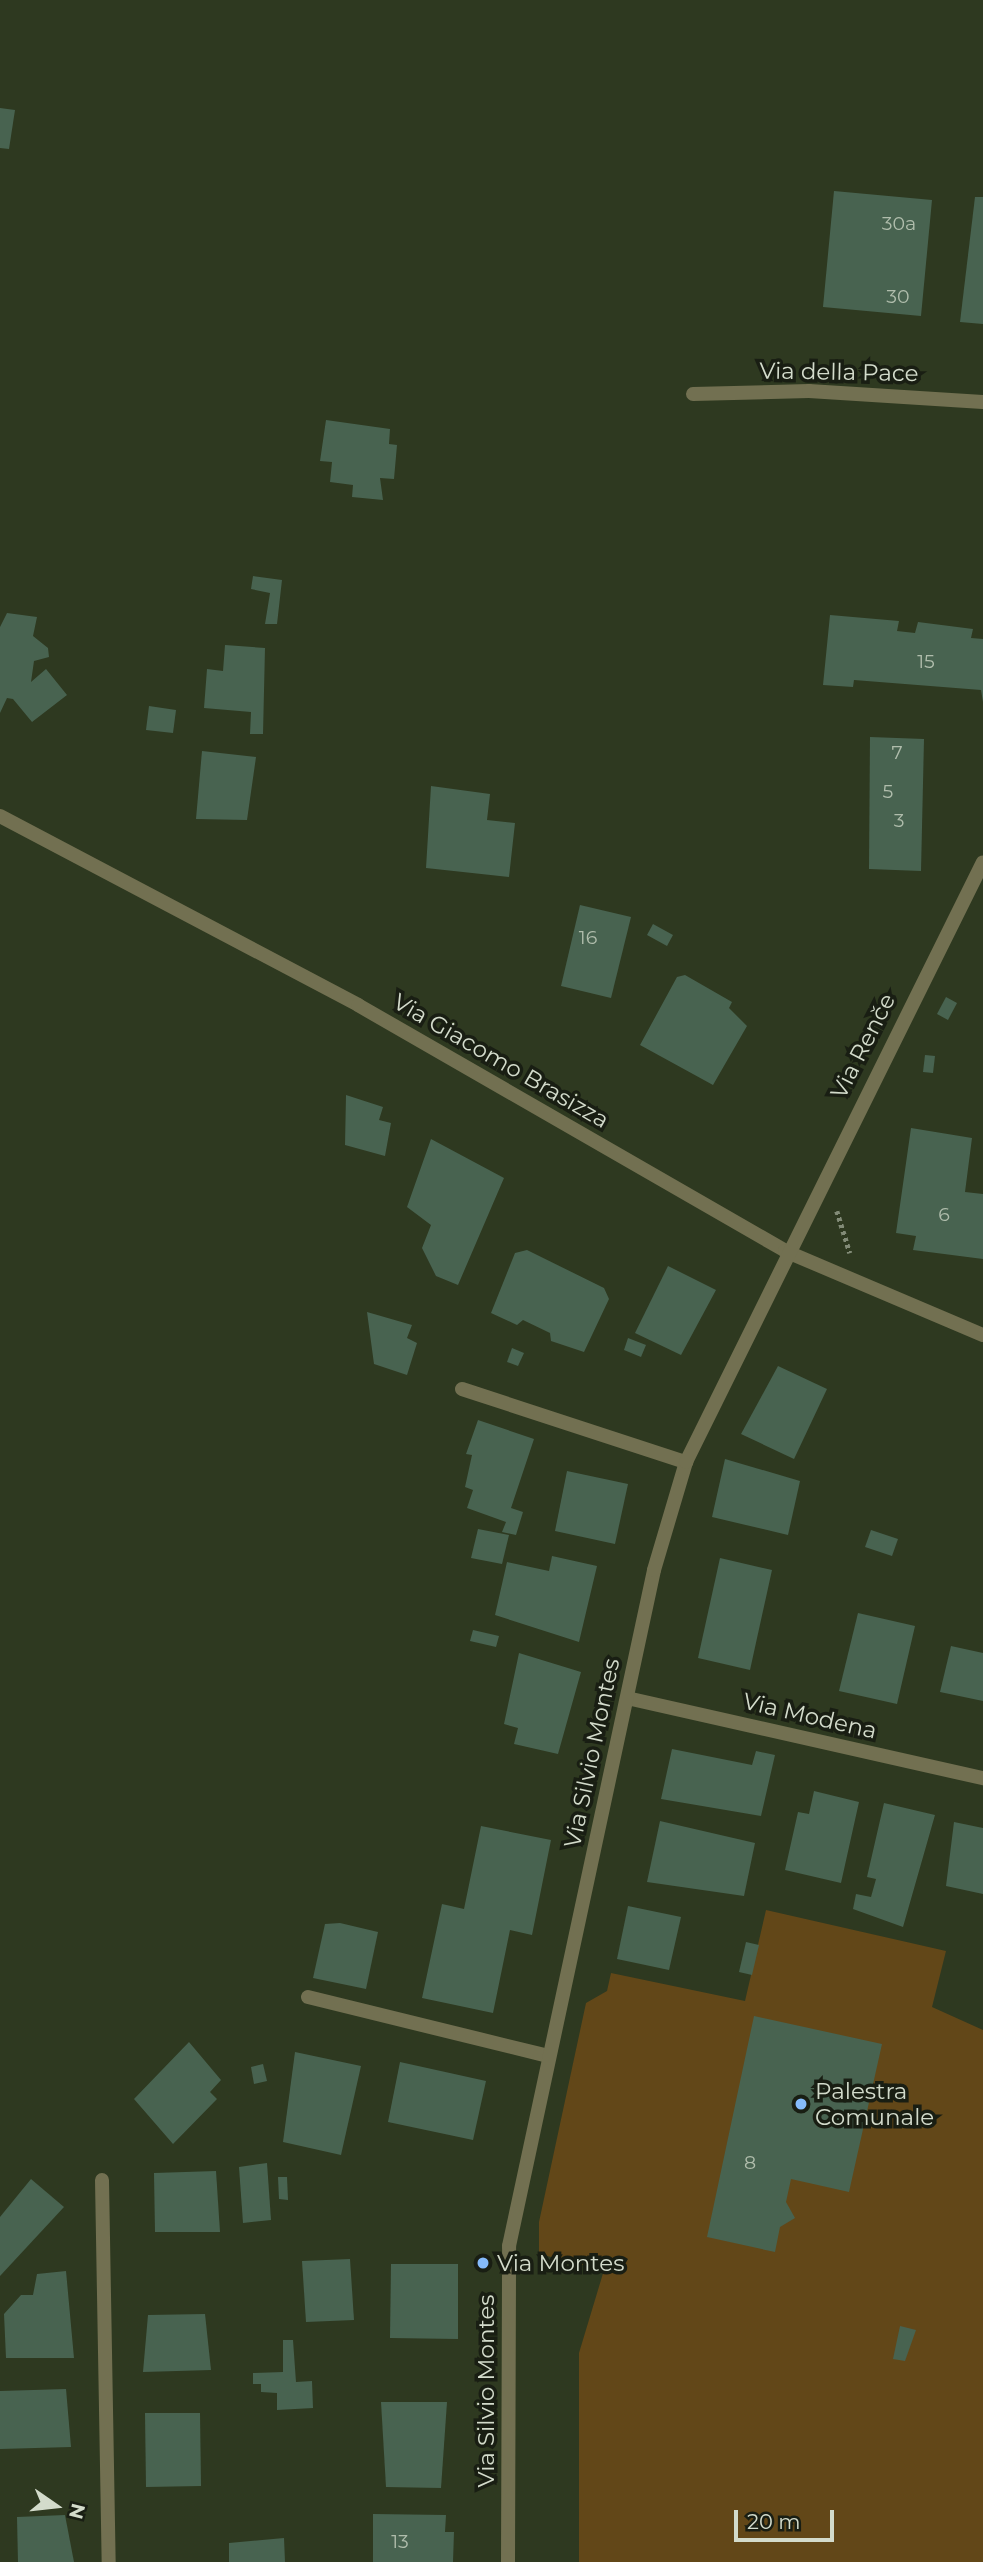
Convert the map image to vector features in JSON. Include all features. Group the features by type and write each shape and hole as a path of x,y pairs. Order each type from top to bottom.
{"street":[{"name":"Via della Pace","path":"693,394 810,391 983,402"},
{"name":"Via Giacomo Brasizza","path":"0,816 358,1005 785,1251 983,1335"},
{"name":"Via Renče","path":"785,1251 983,862"},
{"name":"Via Silvio Montes","path":"508,2562 509,2246 549,2056 627,1698 685,1462 785,1251"},
{"path":"462,1389 685,1462"},
{"name":"Via Modena","path":"627,1698 983,1778"},
{"path":"308,1997 549,2056"},
{"path":"102,2180 109,2562"}],"shaded area":[{"path":"766,1910 946,1951 932,2007 983,2030 983,2562 579,2562 579,2353 604,2270 539,2254 539,2222 586,2003 607,1991 611,1973 745,2001"}],"building":[{"path":"0,108 15,110 9,149 0,148"},
{"path":"834,191 932,200 921,316 823,307"},
{"path":"975,197 983,197 983,324 960,322"},
{"path":"326,420 390,429 389,444 397,445 394,479 380,478 383,500 352,497 353,485 330,482 332,462 320,461"},
{"path":"253,576 282,580 277,624 265,624 270,593 251,589"},
{"path":"7,613 37,617 33,636 48,648 49,657 34,661 31,682 46,669 67,695 32,722 13,699 7,698 0,713 0,627"},
{"path":"830,615 899,621 897,631 915,633 918,622 973,629 971,638 983,639 983,702 981,690 854,680 853,687 823,685"},
{"path":"225,645 265,648 263,734 250,734 251,712 204,708 207,669 223,671"},
{"path":"149,706 176,710 173,733 146,730"},
{"path":"870,737 924,739 921,871 869,869"},
{"path":"202,751 256,757 247,820 196,819"},
{"path":"431,786 490,794 487,820 515,823 509,877 426,868"},
{"path":"580,905 631,917 611,998 561,986"},
{"path":"653,924 673,935 667,946 647,935"},
{"path":"685,975 732,1002 729,1008 747,1026 713,1085 640,1045 677,977"},
{"path":"946,997 957,1003 948,1020 937,1014"},
{"path":"925,1055 935,1056 933,1073 923,1072"},
{"path":"346,1095 383,1107 379,1120 391,1123 385,1156 345,1145"},
{"path":"911,1128 972,1138 965,1192 983,1194 983,1259 913,1250 916,1236 896,1233"},
{"path":"431,1139 504,1178 458,1285 436,1276 422,1248 431,1225 407,1207"},
{"path":"527,1250 604,1288 609,1299 584,1352 551,1341 550,1333 523,1320 517,1325 491,1313 515,1253"},
{"path":"668,1266 716,1290 681,1355 635,1333"},
{"path":"367,1312 412,1325 407,1338 417,1343 407,1375 374,1364"},
{"path":"628,1338 646,1345 641,1357 624,1350"},
{"path":"512,1348 524,1353 518,1366 507,1362"},
{"path":"778,1366 827,1389 794,1459 741,1434"},
{"path":"478,1420 534,1439 511,1508 523,1512 516,1535 502,1532 506,1522 467,1508 473,1490 465,1487 472,1455 466,1454"},
{"path":"725,1459 800,1481 788,1535 712,1517"},
{"path":"567,1471 628,1484 615,1544 555,1531"},
{"path":"478,1529 509,1535 502,1564 471,1558"},
{"path":"871,1530 898,1539 892,1556 865,1547"},
{"path":"552,1556 597,1566 579,1642 495,1615 507,1562 549,1571"},
{"path":"720,1558 772,1570 750,1670 698,1658"},
{"path":"858,1613 915,1626 897,1704 839,1691"},
{"path":"473,1630 499,1636 496,1647 470,1641"},
{"path":"951,1646 983,1653 983,1701 940,1692"},
{"path":"519,1653 581,1672 558,1754 514,1744 518,1728 504,1724"},
{"path":"672,1749 752,1765 756,1751 775,1755 761,1816 661,1799"},
{"path":"814,1791 859,1802 841,1883 785,1870 798,1812 809,1814"},
{"path":"884,1803 935,1815 903,1927 853,1909 856,1894 871,1897 876,1879 867,1877"},
{"path":"660,1821 755,1843 744,1896 647,1882"},
{"path":"954,1822 983,1828 983,1894 946,1886"},
{"path":"481,1826 551,1840 532,1935 510,1930 493,2013 422,1998 442,1904 464,1909"},
{"path":"628,1906 681,1917 669,1970 617,1959"},
{"path":"340,1923 378,1932 366,1989 313,1978 325,1924"},
{"path":"746,1942 759,1945 752,1975 739,1972"},
{"path":"754,2016 882,2044 849,2192 791,2179 786,2202 795,2218 780,2227 775,2252 707,2237"},
{"path":"189,2042 221,2080 210,2092 217,2099 173,2144 134,2099"},
{"path":"295,2052 361,2066 341,2155 283,2142"},
{"path":"400,2062 486,2081 473,2140 388,2122"},
{"path":"263,2064 267,2081 254,2084 251,2067"},
{"path":"267,2163 271,2220 243,2223 239,2167"},
{"path":"216,2171 220,2232 155,2232 154,2173"},
{"path":"278,2177 287,2177 288,2200 279,2199"},
{"path":"31,2179 64,2207 0,2276 0,2217"},
{"path":"350,2259 354,2320 306,2322 302,2261"},
{"path":"391,2264 458,2264 458,2339 390,2338"},
{"path":"66,2271 74,2358 6,2358 4,2314 21,2295 33,2295 37,2274"},
{"path":"205,2314 211,2370 143,2372 148,2315"},
{"path":"900,2326 916,2330 905,2361 893,2359"},
{"path":"283,2340 293,2340 296,2382 312,2381 313,2408 277,2410 277,2393 261,2392 261,2384 253,2384 253,2373 283,2372"},
{"path":"66,2389 71,2447 0,2449 0,2391"},
{"path":"381,2402 447,2402 441,2488 386,2487"},
{"path":"145,2413 200,2413 201,2486 146,2487"},
{"path":"373,2514 446,2515 445,2532 454,2532 453,2562 373,2562"},
{"path":"65,2515 74,2562 18,2562 17,2517"},
{"path":"284,2538 285,2562 229,2562 229,2543"}],"place":[{"name":"Palestra Comunale","path":"801,2104"},
{"name":"Via Montes","path":"483,2263"}]}
